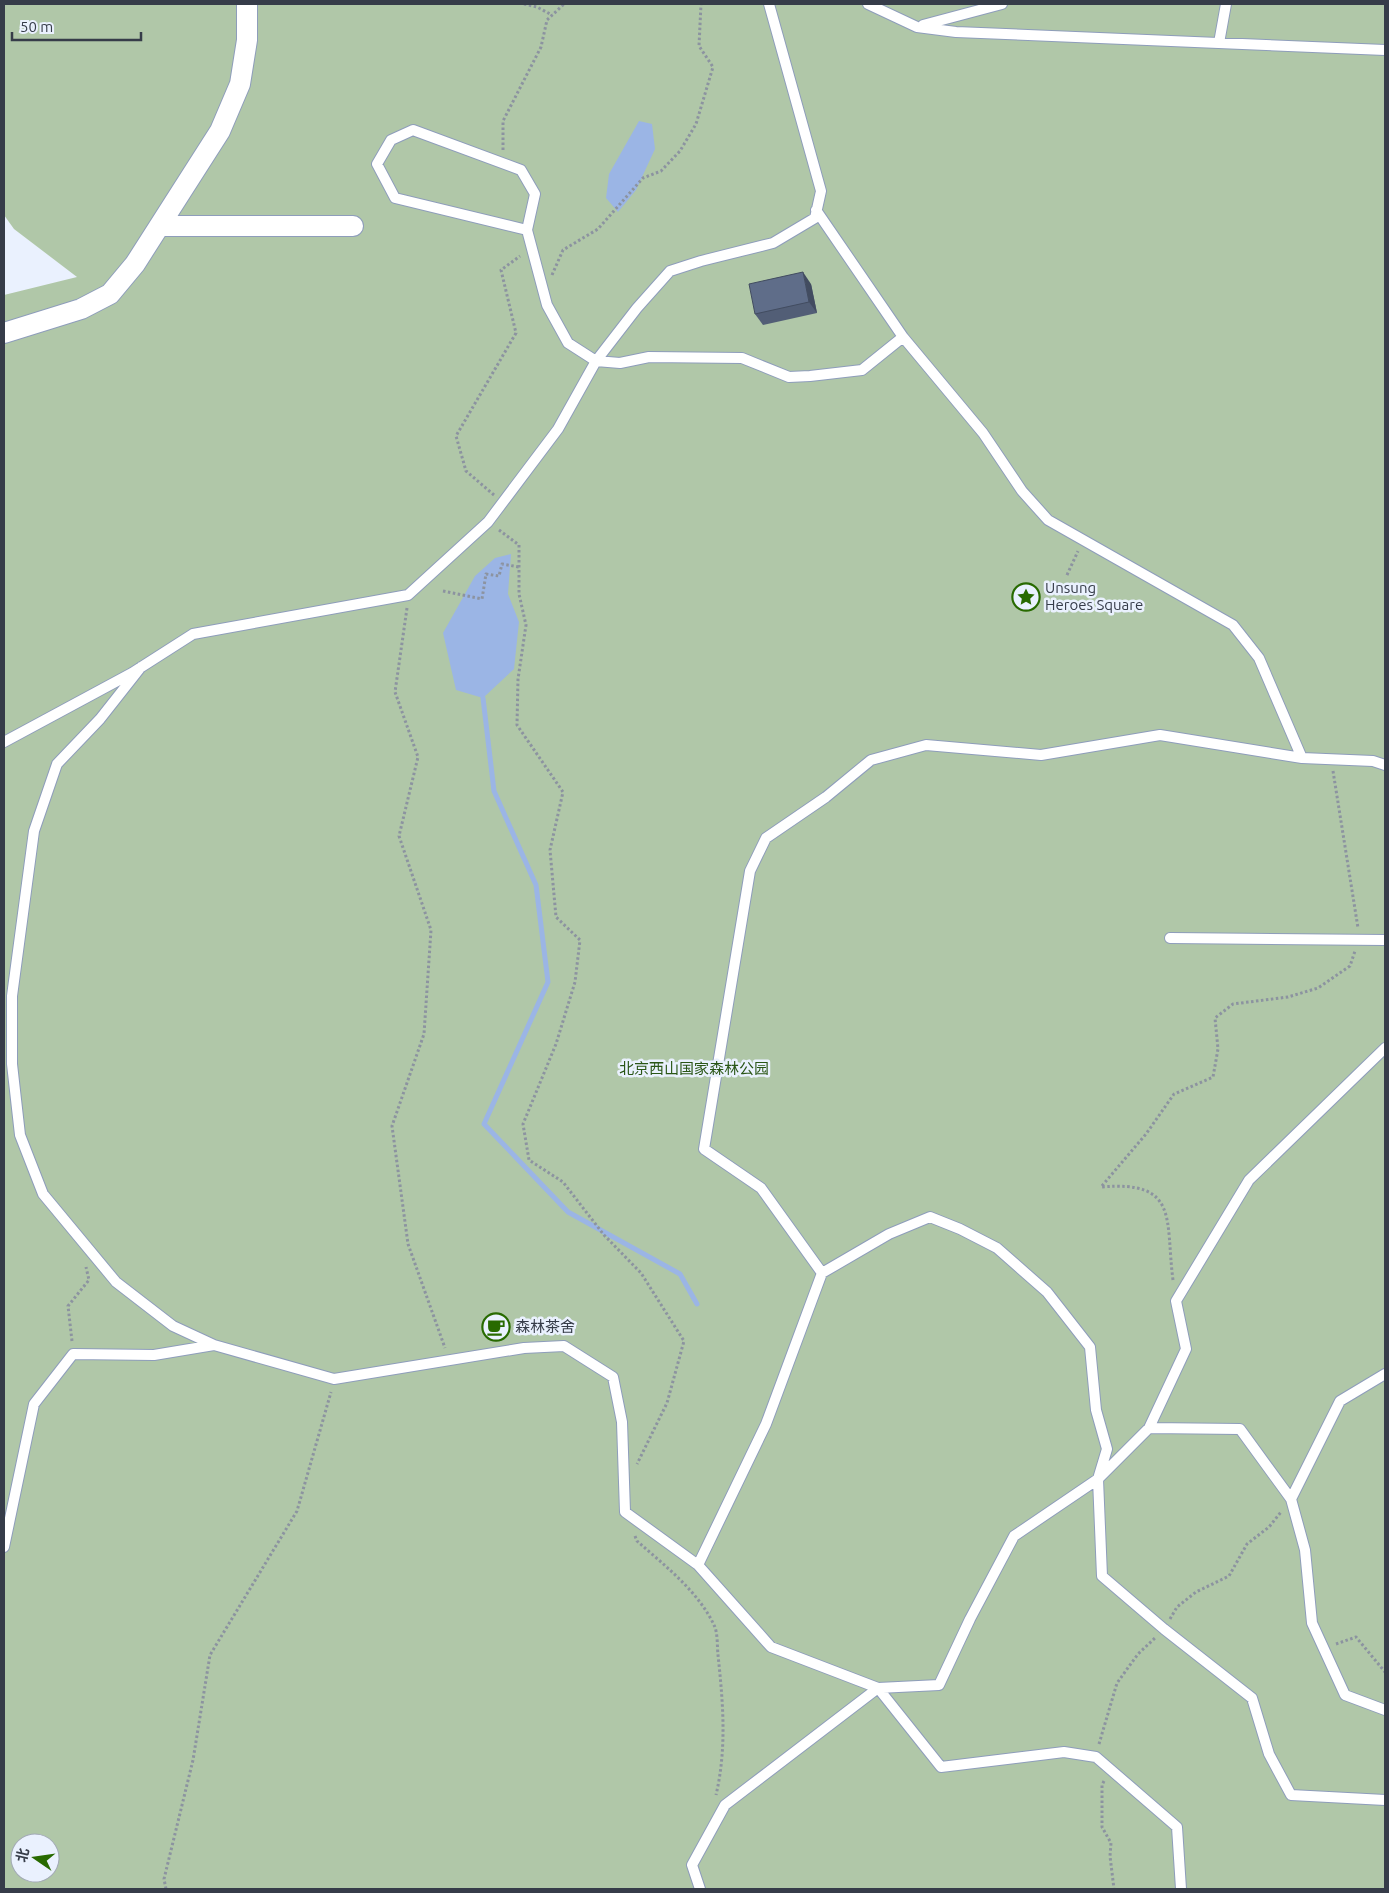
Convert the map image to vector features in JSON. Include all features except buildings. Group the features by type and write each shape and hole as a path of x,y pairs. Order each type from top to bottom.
{"street":[{"path":"4,333 81,309 110,294 135,264 220,131 240,84 247,40 247,4"},
{"path":"160,226 353,226"}],"lane":[{"path":"4,742 141,667 193,634 408,595 488,522 558,429 596,361 637,308 670,271 773,242 815,218 821,191 769,4"},
{"path":"868,4 917,27 956,32 1385,50"},
{"path":"917,27 1002,4"},
{"path":"1219,43 1226,4"},
{"path":"527,230 395,198 377,164 391,140 413,130 521,170 535,194 527,230 547,306 568,343 596,361 620,363 649,358 742,358 789,377 810,376 862,370 903,337"},
{"path":"816,210 903,337 983,433 1022,491 1048,520 1233,625 1259,658 1302,758"},
{"path":"141,667 100,719 57,764 34,830 12,996 12,1064 20,1135 42,1194 80,1242 116,1282 173,1326 214,1344 334,1379 524,1348 564,1346 613,1377 622,1422 625,1512 698,1565 771,1647 878,1688 939,1685 970,1619 1014,1536 1098,1479 1149,1428 1186,1349 1176,1301 1249,1180 1385,1048"},
{"path":"822,1273 761,1188 704,1149 750,871 766,838 826,797 870,760 926,745 1041,755 1160,735 1302,758 1374,761 1385,765"},
{"path":"1170,938 1385,940"},
{"path":"698,1565 766,1424 822,1273 889,1234 930,1217 960,1229 997,1248 1047,1292 1090,1347 1096,1410 1107,1449 1098,1479 1102,1576 1164,1629 1252,1698 1269,1754 1290,1795 1385,1800"},
{"path":"4,1547 34,1404 74,1354 154,1356 214,1344"},
{"path":"1291,1499 1340,1401 1385,1374"},
{"path":"1149,1428 1240,1429 1291,1499 1305,1550 1312,1623 1345,1695 1385,1710"},
{"path":"878,1688 941,1767 1064,1752 1096,1757 1177,1826 1181,1889"},
{"path":"700,1889 692,1865 725,1805 878,1688"}],"path":[{"path":"524,4 537,6 552,15"},
{"path":"503,163 503,121 541,47 547,20 564,4"},
{"path":"541,282 552,276 560,261 563,250 598,229 643,178 662,171 680,151 696,124 713,67 700,46 701,4"},
{"path":"502,502 466,471 456,436 516,333 501,270 532,247"},
{"path":"488,522 519,545 519,594 526,625 518,680 517,726 563,792 550,850 556,917 580,940 575,982 556,1044 523,1124 529,1160 563,1182 604,1235 641,1273 684,1342 667,1404 625,1489"},
{"path":"1067,575 1084,540"},
{"path":"443,590 482,600 486,574 499,576 502,564 519,567"},
{"path":"408,595 396,692 418,757 400,836 431,930 424,1034 392,1126 408,1244 449,1360"},
{"path":"1176,1301 1166,1208 1150,1190 1126,1185 1101,1187 1146,1134 1174,1094 1213,1076 1218,1049 1214,1018 1233,1004 1288,997 1318,988 1350,966 1360,940 1331,759"},
{"path":"74,1354 68,1306 89,1280 80,1242"},
{"path":"166,1889 164,1879 193,1760 210,1655 297,1511 334,1379"},
{"path":"1096,1757 1116,1683 1138,1654 1164,1629 1177,1607 1196,1592 1229,1576 1247,1544 1269,1527 1291,1499"},
{"path":"625,1512 637,1541 695,1596 715,1626 721,1685 724,1748 715,1796"},
{"path":"1324,1649 1356,1637 1385,1672"},
{"path":"1112,1770 1102,1785 1102,1828 1112,1843 1110,1856 1114,1889"}],"green space":[{"name":"北京西山国家森林公园","path":"4,4 1385,4 1385,1889 4,1889 4,295 77,277 14,229 4,215"}],"water":[{"path":"639,121 652,124 655,149 636,190 618,212 606,198 609,174"},
{"path":"511,554 508,594 519,622 514,669 483,698 456,690 443,633 475,576 495,558"}],"waterway":[{"path":"483,698 494,791 536,885 548,982 484,1124 568,1212 680,1274 697,1304"}],"place":[{"name":"Unsung Heroes Square","path":"1026,597"},
{"name":"森林茶舍","path":"496,1327"}]}
